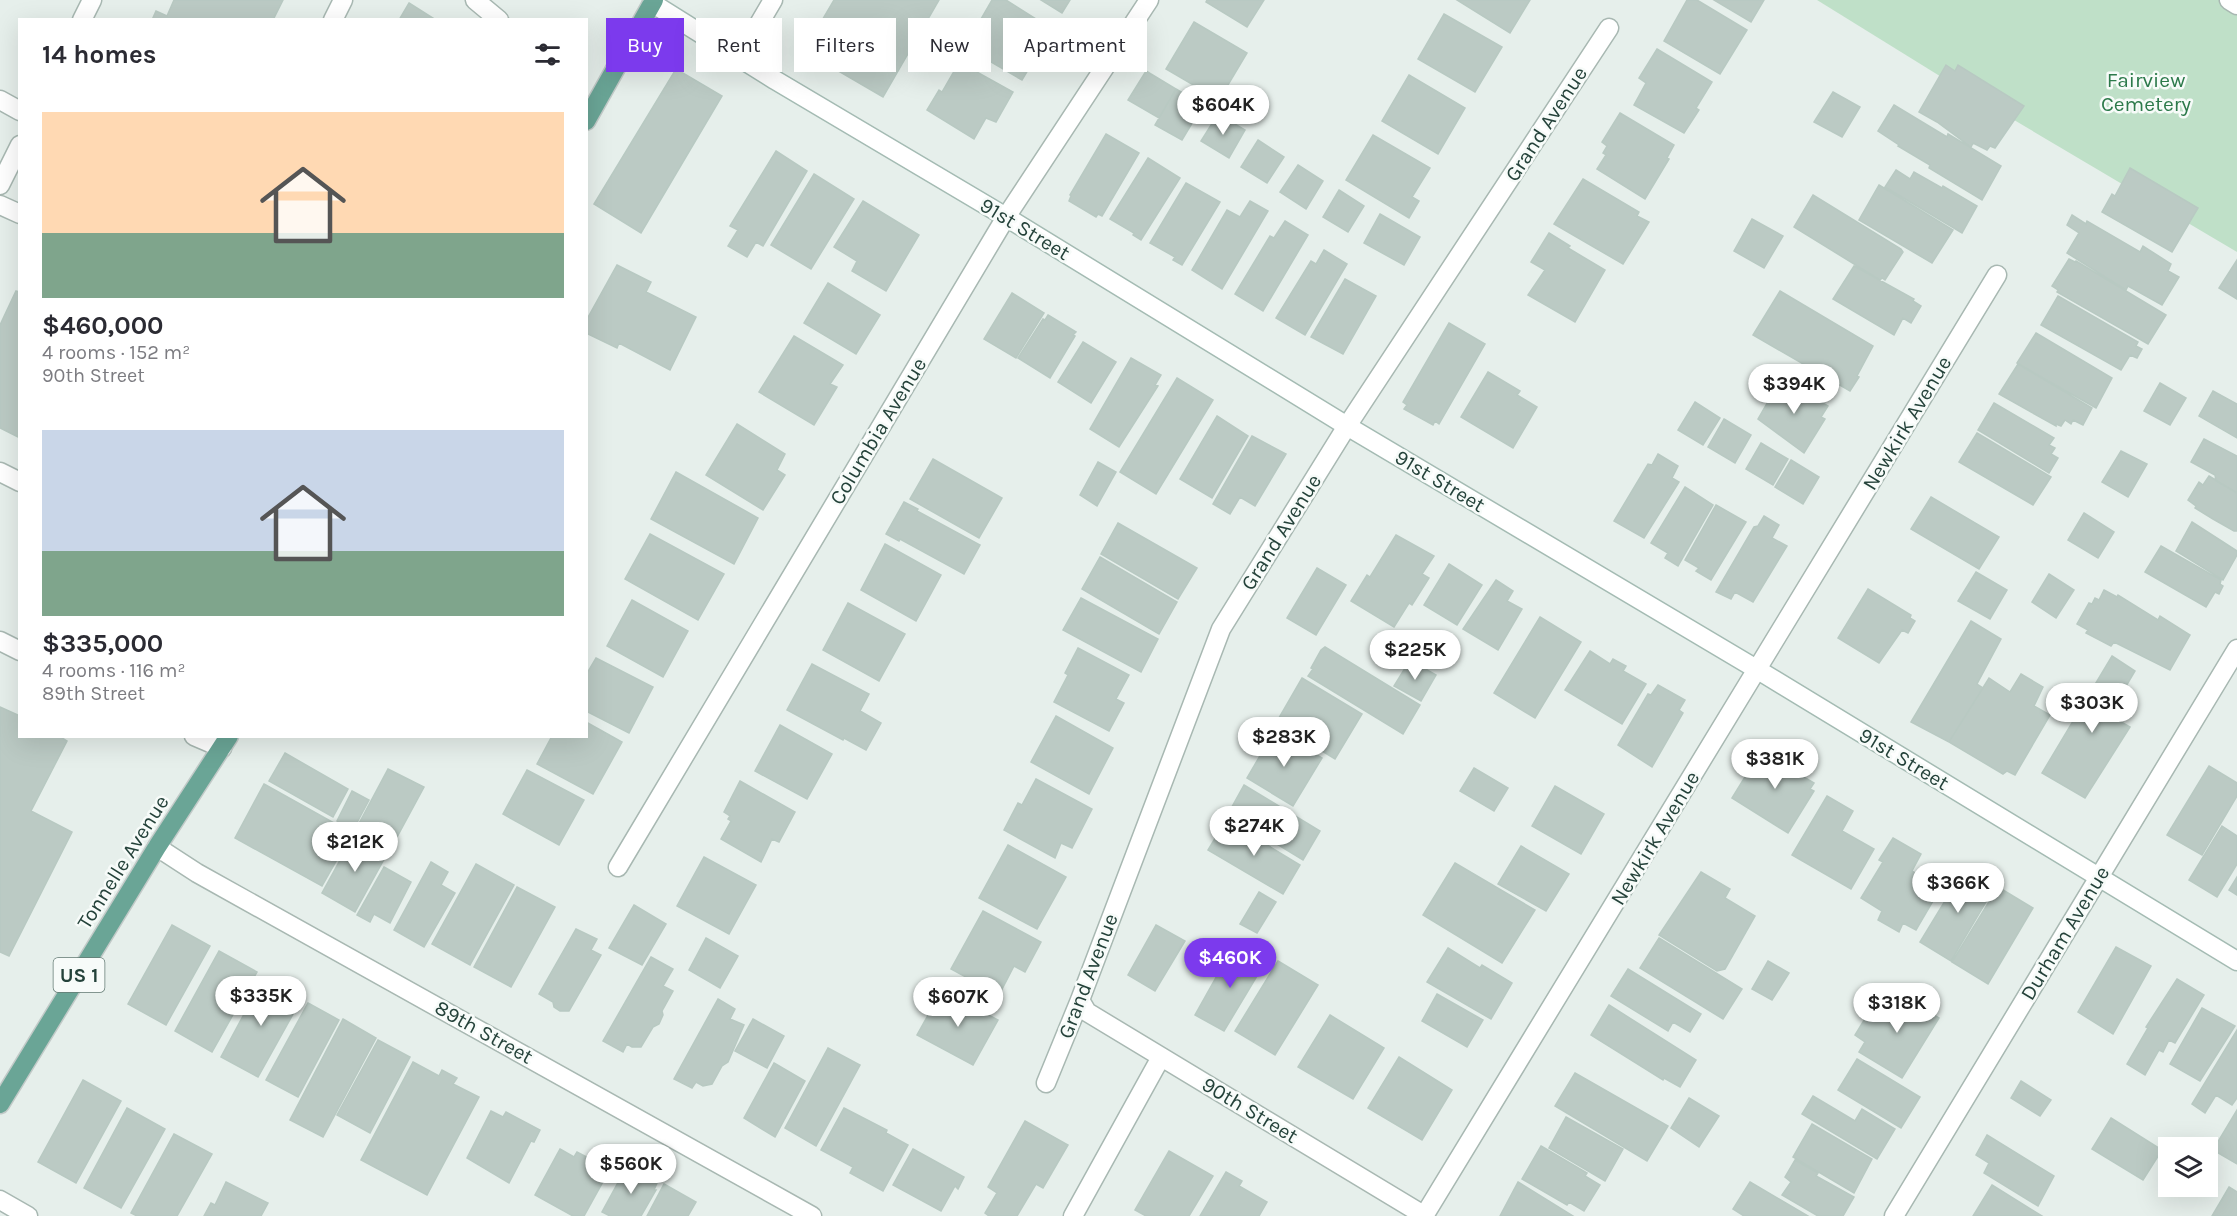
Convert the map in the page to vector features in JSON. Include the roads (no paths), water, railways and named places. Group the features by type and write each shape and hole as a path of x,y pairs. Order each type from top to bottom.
{"main road":[{"path":"588,117 651,1"},
{"name":"Tonnelle Avenue","path":"0,1104 157,847 225,742"}],"street":[{"path":"83,18 92,0"},
{"path":"334,18 343,0"},
{"path":"475,0 497,18"},
{"path":"762,18 773,0"},
{"name":"Columbia Avenue","path":"618,867 1006,217 1149,0"},
{"path":"2229,0 2237,5"},
{"name":"91st Street","path":"651,1 696,30"},
{"name":"Grand Avenue","path":"1046,1083 1080,1000 1221,629 1347,426 1609,28"},
{"name":"91st Street","path":"763,72 1006,217 1347,426 1758,670 2237,961"},
{"path":"0,100 18,110"},
{"path":"0,184 18,149"},
{"path":"0,205 18,213"},
{"name":"Newkirk Avenue","path":"1424,1216 1997,275"},
{"path":"0,472 18,481"},
{"path":"0,641 18,650"},
{"name":"Durham Avenue","path":"1894,1216 2237,650"},
{"path":"204,738 225,742"},
{"name":"89th Street","path":"157,847 197,873 812,1216"},
{"name":"90th Street","path":"1080,1000 1087,1012 1424,1216"},
{"path":"1072,1216 1161,1057"},
{"path":"0,1200 28,1216"}],"park label":[{"name":"Fairview Cemetery","path":"2146,92"}]}
